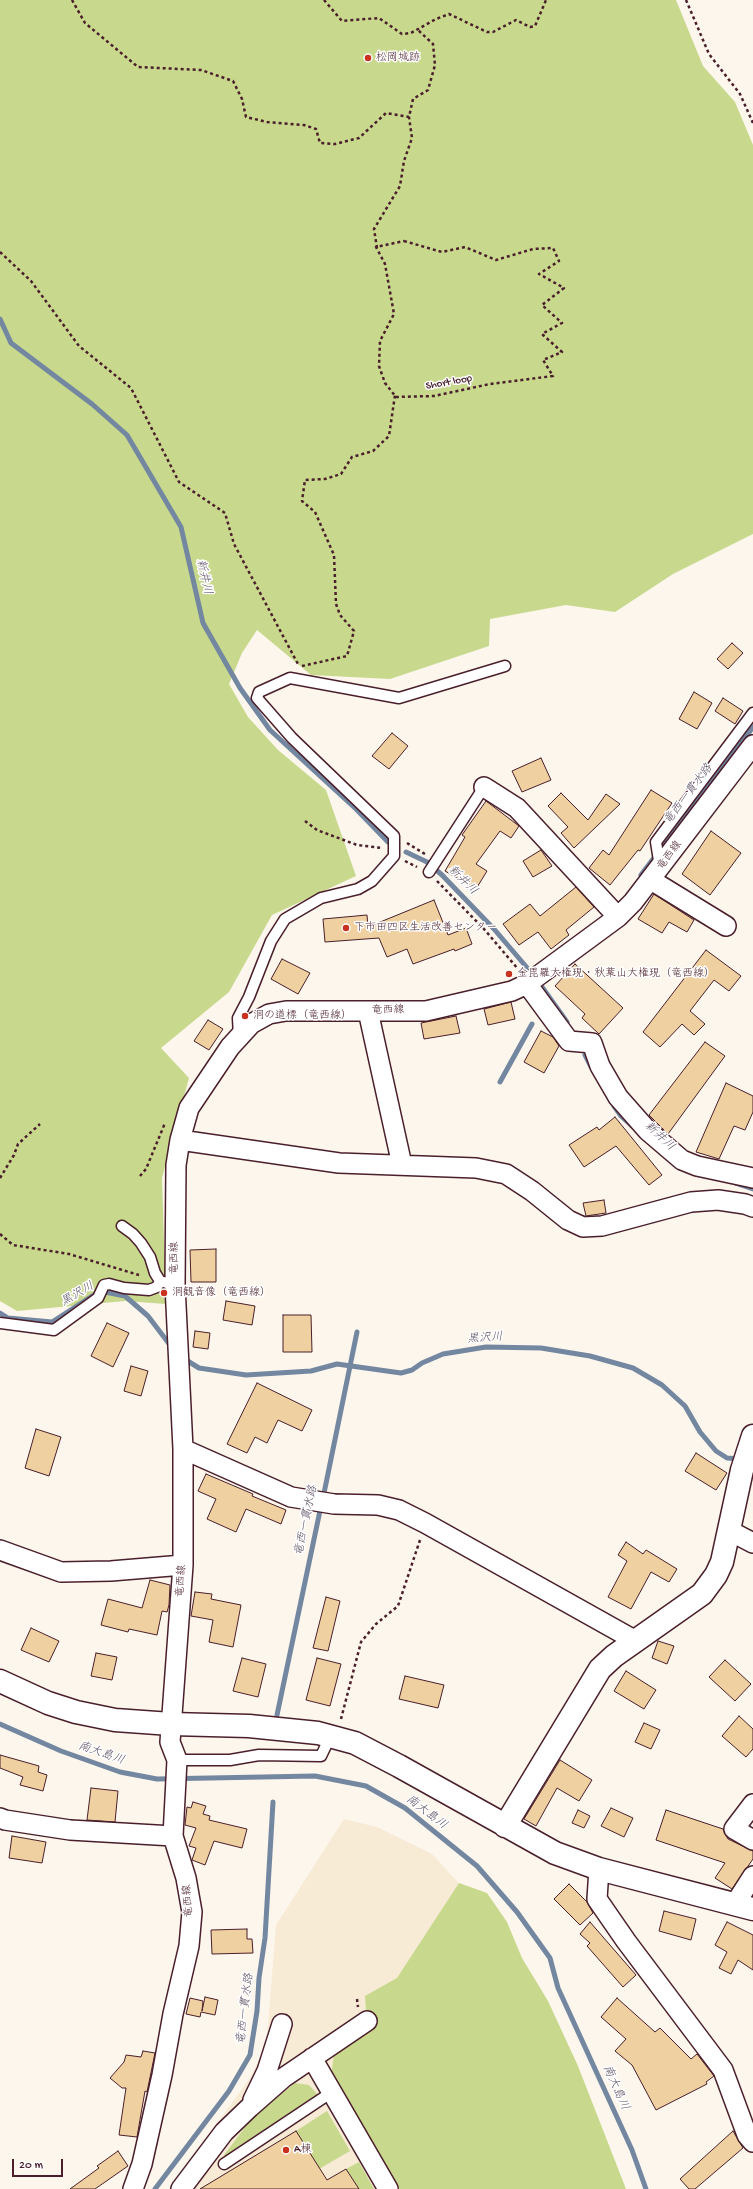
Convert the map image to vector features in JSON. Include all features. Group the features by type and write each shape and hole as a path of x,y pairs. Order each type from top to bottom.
{"street":[{"name":"竜西線","path":"133,2189 150,2128 173,2014 189,1946 192,1912 186,1878 173,1836 176,1760 170,1742 183,1565 183,1449 168,1283 176,1165 180,1140 189,1108 217,1065 239,1037 251,1024 269,1014 286,1011 426,1011 512,991 527,984 618,917 657,870 752,748"},
{"path":"484,787 517,808 618,917"},
{"path":"657,870 726,926"},
{"path":"527,984 569,1042 592,1043 600,1066 618,1097 648,1131 682,1160 697,1166 753,1178"},
{"path":"368,1011 402,1165"},
{"path":"180,1140 340,1163 476,1168 506,1174 532,1191 568,1220 583,1227 602,1226 692,1202 718,1200 745,1204 753,1207"},
{"path":"505,1826 596,1674 614,1656 702,1594 722,1562 730,1531 742,1470 750,1442"},
{"path":"183,1449 291,1497 334,1504 378,1505 399,1510 425,1523 636,1641"},
{"path":"730,1531 753,1543"},
{"path":"0,1550 61,1572 112,1571 183,1565"},
{"path":"0,1681 48,1703 76,1712 115,1720 171,1724 249,1726 318,1733 355,1743 556,1853 599,1869 744,1907 753,1876"},
{"path":"753,1804 734,1829 753,1840"},
{"path":"0,1818 70,1830 173,1836"},
{"path":"599,1869 597,1899 626,1941 722,2070 747,2135 753,2142"},
{"path":"181,2189 224,2132 250,2107 283,2078 367,2021"},
{"path":"250,2107 267,2071 282,2024"},
{"path":"312,2058 388,2189"}],"lane":[{"path":"239,1037 238,1018 249,997 271,941 285,920 321,898 358,889 372,881 394,853 394,836 292,738 257,698 259,692 290,678 399,698 505,666"},
{"path":"657,870 657,844 753,713"},
{"path":"433,867 484,787"},
{"path":"0,1322 54,1330 98,1298 104,1285 109,1284 124,1288 149,1290 168,1283 141,1243 133,1234 122,1226"},
{"path":"176,1760 230,1760 259,1755 321,1756 333,1737"},
{"path":"224,2164 332,2092"}],"path":[{"path":"72,0 85,23 138,67 201,70 233,81 242,99 246,117 267,122 304,125 316,129 320,143 335,144 359,138 386,113 409,117"},
{"path":"324,0 342,22 379,18 402,34 418,30 436,19 449,14 487,32 493,32 516,20 530,27 535,26 546,0"},
{"path":"686,0 709,54 740,94 753,123"},
{"path":"290,678 300,666 347,656 354,631 340,615 336,604 334,555 315,512 302,501 305,480 325,480 341,474 352,457 373,451 389,436 390,416 396,396 385,383 379,366 380,341 394,314 385,264 376,247 374,229 400,186 404,162 412,138 409,117 413,98 428,90 435,65 433,44 418,30"},
{"name":"Short loop","path":"376,247 404,241 442,252 465,247 496,260 533,249 553,248 559,261 539,274 564,288 542,305 562,323 542,334 562,352 543,360 553,376 490,384 434,396 396,396"},
{"path":"0,252 31,281 79,346 131,388 179,482 225,513 234,544 300,666"},
{"path":"304,820 317,830 357,845 394,853 433,867"},
{"path":"394,836 433,867 522,974 527,984"},
{"path":"140,1176 146,1169 165,1123 173,1114 187,1114"},
{"path":"0,1178 14,1155 18,1144 40,1124"},
{"path":"0,1234 13,1245 69,1254 168,1283"},
{"path":"333,1737 361,1642 376,1624 398,1606 425,1523"}],"shaded area":[{"path":"344,1819 377,1827 432,1854 501,1929 607,2189 169,2189 250,2078 262,2054 267,2037 276,1925"}],"green space":[{"path":"0,0 676,0 703,66 735,102 753,145 753,534 673,574 615,612 566,605 490,619 489,646 390,679 311,675 257,630 242,653 229,684 248,717 278,750 326,790 356,876 272,915 229,992 161,1048 189,1078 162,1178 166,1304 125,1301 17,1311 0,1301"},
{"path":"459,1883 487,1893 507,1922 522,1958 548,2001 578,2066 626,2189 398,2189 331,2076 334,2054 377,2024 366,2010 365,1996 397,1978"},
{"path":"295,2083 309,2085 319,2096 225,2159 224,2155 252,2118"},
{"path":"327,2111 350,2151 319,2169 296,2131"},
{"path":"359,2162 374,2189 359,2189 346,2169"}],"building":[{"path":"732,643 743,653 728,669 717,659"},
{"path":"694,692 712,703 697,729 679,719"},
{"path":"723,698 743,711 735,724 715,711"},
{"path":"392,733 408,746 389,769 372,756"},
{"path":"541,758 551,780 522,792 512,771"},
{"path":"651,790 672,803 640,851 638,850 610,885 589,868 603,850 609,855"},
{"path":"561,793 588,820 606,794 620,804 574,848 561,833 568,827 548,806"},
{"path":"486,801 519,826 511,838 500,831 476,864 487,871 476,889 445,871 465,837 462,835"},
{"path":"711,831 741,853 710,895 682,874"},
{"path":"541,850 552,866 533,877 523,861"},
{"path":"576,887 594,907 566,930 569,935 551,949 538,932 519,945 503,924 530,904 540,916"},
{"path":"654,894 694,920 687,932 669,922 662,933 638,919"},
{"path":"434,900 448,935 466,928 472,944 413,964 407,949 387,957 379,938 325,942 323,919 367,915 368,927"},
{"path":"706,950 741,976 729,991 714,980 690,1011 705,1024 694,1035 682,1024 660,1047 643,1032"},
{"path":"282,959 310,973 298,994 271,979"},
{"path":"575,964 623,1008 599,1034 582,1018 585,1014 555,986"},
{"path":"511,1002 515,1019 488,1025 484,1009"},
{"path":"456,1016 460,1033 424,1039 421,1023"},
{"path":"208,1020 223,1029 209,1050 194,1041"},
{"path":"541,1031 553,1037 559,1046 544,1073 524,1062"},
{"path":"705,1042 725,1056 668,1134 649,1115"},
{"path":"726,1083 753,1096 753,1112 745,1130 734,1126 719,1159 696,1152"},
{"path":"615,1117 662,1175 649,1185 616,1146 584,1167 569,1145 597,1127 599,1130"},
{"path":"604,1200 606,1213 586,1216 583,1203"},
{"path":"216,1249 216,1282 191,1282 190,1250"},
{"path":"226,1301 255,1306 252,1325 223,1320"},
{"path":"283,1315 311,1315 312,1352 283,1352"},
{"path":"107,1323 129,1333 113,1367 91,1356"},
{"path":"195,1331 210,1333 208,1349 193,1347"},
{"path":"131,1366 148,1371 141,1396 124,1391"},
{"path":"257,1383 312,1410 302,1431 278,1420 267,1443 255,1437 247,1453 227,1444"},
{"path":"36,1429 61,1437 49,1476 25,1468"},
{"path":"696,1453 727,1473 716,1490 685,1471"},
{"path":"206,1474 286,1510 281,1524 246,1509 236,1532 207,1519 216,1499 198,1491"},
{"path":"626,1542 643,1554 646,1550 677,1569 669,1582 651,1572 631,1609 608,1597 627,1561 618,1555"},
{"path":"150,1580 170,1585 169,1605 167,1612 162,1611 157,1635 129,1629 128,1632 101,1625 108,1599 142,1608"},
{"path":"195,1592 212,1594 211,1599 241,1605 233,1647 209,1642 213,1620 191,1616"},
{"path":"326,1597 340,1601 328,1651 313,1648"},
{"path":"31,1628 59,1641 49,1662 21,1650"},
{"path":"658,1641 674,1646 667,1664 652,1658"},
{"path":"96,1653 117,1657 112,1680 91,1676"},
{"path":"242,1658 266,1664 258,1697 233,1691"},
{"path":"317,1658 341,1664 330,1706 306,1700"},
{"path":"725,1660 751,1684 735,1701 709,1677"},
{"path":"626,1671 656,1690 644,1709 614,1691"},
{"path":"405,1676 444,1685 438,1708 399,1699"},
{"path":"739,1716 753,1729 753,1749 746,1757 722,1736"},
{"path":"644,1723 660,1730 651,1749 635,1742"},
{"path":"0,1755 39,1766 38,1772 47,1775 43,1791 20,1785 23,1777 0,1768"},
{"path":"560,1760 592,1780 579,1801 557,1788 536,1826 524,1819"},
{"path":"91,1788 118,1791 115,1822 87,1820"},
{"path":"193,1802 206,1806 203,1814 210,1816 209,1820 247,1829 242,1848 214,1841 205,1865 192,1860 196,1848 189,1846 196,1828 185,1825 187,1807 191,1808"},
{"path":"611,1808 633,1818 624,1837 601,1826"},
{"path":"578,1810 590,1816 584,1828 572,1823"},
{"path":"666,1810 723,1829 728,1839 753,1851 753,1859 732,1889 715,1878 725,1863 656,1840"},
{"path":"12,1836 46,1842 42,1863 9,1858"},
{"path":"569,1884 587,1902 593,1913 580,1925 554,1899"},
{"path":"664,1911 696,1919 691,1940 659,1931"},
{"path":"590,1922 636,1975 623,1987 587,1946 590,1943 580,1934"},
{"path":"727,1922 753,1935 753,1970 738,1960 731,1974 719,1968 727,1952 715,1945"},
{"path":"247,1929 247,1939 252,1939 253,1953 212,1954 211,1930"},
{"path":"205,1997 218,2000 215,2015 201,2012 200,2017 186,2014 190,1998 203,2001 202,2011"},
{"path":"617,1998 655,2032 660,2028 691,2059 697,2054 714,2076 706,2082 707,2084 656,2110 632,2065 615,2051 626,2039 601,2017"},
{"path":"143,2051 155,2053 147,2092 145,2091 137,2137 119,2135 126,2088 122,2088 110,2078 124,2062 126,2055 141,2057"},
{"name":"A棟","path":"296,2131 327,2180 346,2169 359,2189 200,2189"},
{"path":"733,2131 743,2148 695,2189 689,2189 680,2179"},
{"path":"118,2151 128,2166 95,2189 70,2189 99,2168 97,2166"}],"waterway":[{"name":"新井川","path":"0,319 11,343 92,404 127,435 181,527 203,623 240,688 270,730 356,809 388,842"},
{"name":"竜西一貫水路","path":"641,875 753,727"},
{"name":"新井川","path":"406,852 427,862 442,875 494,929 529,970"},
{"name":"新井川","path":"542,987 567,1022"},
{"name":"竜西一貫水路","path":"500,1082 532,1024"},
{"name":"新井川","path":"585,1055 591,1067"},
{"name":"新井川","path":"614,1106 621,1116 633,1127"},
{"name":"新井川","path":"735,1183 753,1189"},
{"name":"黒沢川","path":"0,1313 8,1318 52,1322 100,1291 125,1296 148,1316 170,1345"},
{"name":"竜西一貫水路","path":"323,1498 357,1332"},
{"name":"黒沢川","path":"186,1360 199,1368 246,1375 311,1371 337,1364 401,1373 412,1370 422,1363 443,1354 486,1347 541,1348 590,1356 633,1368 662,1385 685,1406 700,1432 716,1451 727,1458 740,1459"},
{"name":"竜西一貫水路","path":"277,1715 321,1506"},
{"name":"南大島川","path":"0,1724 61,1751 120,1772 157,1779 315,1776 366,1786 405,1808 477,1866 517,1912 550,1958 558,1988 632,2150 646,2189"},
{"name":"竜西一貫水路","path":"155,2189 229,2091 250,2055 257,2011 259,1978 265,1938 273,1802"}],"place":[{"name":"松岡城跡","path":"368,58"},
{"name":"下市田四区生活改善センター","path":"346,928"},
{"name":"金毘羅大権現・秋葉山大権現（竜西線）","path":"509,974"},
{"name":"洞の道標（竜西線）","path":"245,1016"},
{"name":"洞観音像（竜西線）","path":"164,1293"},
{"name":"A棟","path":"286,2150"}]}
